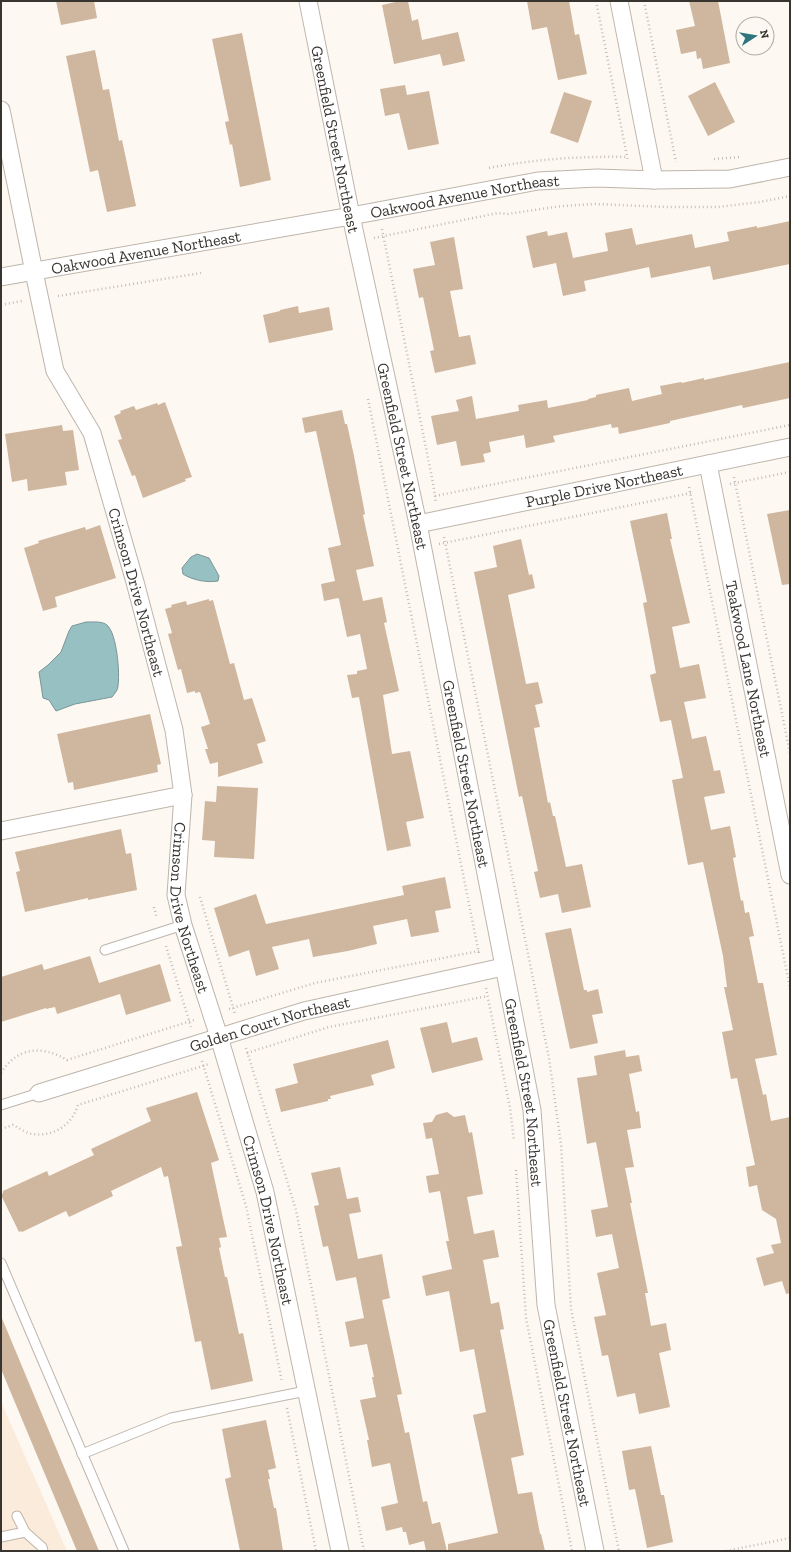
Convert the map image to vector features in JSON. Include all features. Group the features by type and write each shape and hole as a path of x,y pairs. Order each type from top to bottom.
{"street":[{"name":"Greenfield Street Northeast","path":"308,1 351,216 418,524 532,1110 546,1305 595,1551"},
{"path":"619,1 654,180"},
{"name":"Crimson Drive Northeast","path":"1,110 55,371 92,433 135,582 174,730 183,794 176,895 183,925 219,1037 265,1192 340,1551"},
{"name":"Oakwood Avenue Northeast","path":"1,277 351,216 538,181 597,178 654,180 730,179 790,168"},
{"name":"Purple Drive Northeast","path":"418,524 790,447"},
{"name":"Teakwood Lane Northeast","path":"708,464 790,875"},
{"path":"1,831 183,794"},
{"name":"Golden Court Northeast","path":"39,1092 304,1011 503,967"}],"lane":[{"path":"105,950 183,925"},
{"path":"1,1105 39,1092"},
{"path":"1,1263 124,1551"},
{"path":"82,1454 171,1418 306,1391"},
{"path":"17,1516 25,1532 42,1547 43,1551"},
{"path":"1,1537 25,1532"}],"path":[{"path":"596,1 629,164"},
{"path":"644,1 677,165"},
{"path":"708,159 747,156"},
{"path":"670,160 683,160"},
{"path":"374,238 498,212 507,214 562,206 595,204 712,207 760,202 790,196"},
{"path":"382,227 436,506"},
{"path":"57,296 201,273"},
{"path":"1,305 29,300"},
{"path":"368,399 481,960"},
{"path":"435,496 790,425"},
{"path":"727,485 790,472"},
{"path":"734,474 790,753"},
{"path":"688,483 790,988"},
{"path":"435,545 695,492"},
{"path":"200,897 236,1017"},
{"path":"154,907 192,1030"},
{"path":"234,1008 315,983 483,950"},
{"path":"243,1054 329,1027 488,996"},
{"path":"1,1073 11,1060 25,1052 47,1050 66,1060 199,1019"},
{"path":"245,1044 296,1210 364,1551"},
{"path":"200,1057 246,1206 316,1551"},
{"path":"1,1129 13,1125 32,1134 54,1132 70,1121 76,1113 78,1105 212,1064"},
{"path":"726,1551 790,1538"}],"shaded area":[{"path":"1,1402 67,1551 1,1551"}],"water":[{"path":"197,554 209,558 219,576 218,581 209,582 191,578 183,574 182,568 191,557"},
{"path":"86,622 97,622 107,625 113,636 119,672 116,692 112,697 75,704 56,711 49,700 43,698 39,672 61,652 72,626"}],"building":[{"path":"56,1 94,1 97,18 61,25"},
{"path":"400,1 408,1 412,21 418,19 422,40 458,32 465,61 443,66 440,54 394,64 382,5"},
{"path":"527,1 569,1 575,35 579,34 587,74 558,80 547,27 532,30"},
{"path":"689,1 718,1 730,63 703,69 701,58 697,59 696,51 681,54 676,30 695,26"},
{"path":"242,33 271,180 240,187 232,144 230,145 225,122 229,121 212,39"},
{"path":"95,50 103,90 109,89 119,141 122,140 136,206 107,212 98,170 90,172 66,56"},
{"path":"715,82 735,122 708,136 688,96"},
{"path":"405,85 407,95 429,91 439,144 408,150 399,113 385,116 380,89"},
{"path":"564,92 592,101 578,143 550,133"},
{"path":"790,221 790,264 713,280 710,266 651,278 649,267 584,281 586,291 563,296 556,263 533,268 526,236 547,231 548,236 567,232 573,258 608,251 605,233 632,228 636,245 692,234 695,248 729,241 727,232 757,226 757,228"},
{"path":"454,237 463,289 450,291 459,337 470,335 476,364 435,373 430,351 434,350 423,297 419,298 413,269 435,265 430,242"},
{"path":"298,306 299,313 329,307 333,330 269,343 263,315"},
{"path":"790,362 790,398 743,408 742,405 619,434 618,427 612,428 611,424 553,436 555,442 526,448 524,435 489,442 491,452 483,454 485,462 461,466 456,441 437,445 431,416 459,411 456,400 472,396 476,419 519,411 518,405 547,400 548,408 588,400 596,397 596,395 629,388 632,401 662,394 660,386 704,378 704,380"},
{"path":"165,402 192,477 185,479 186,481 143,498 135,475 132,476 118,440 122,439 114,416 121,413 120,411 134,406 136,410"},
{"path":"342,410 345,424 347,424 354,456 365,514 363,515 374,566 356,570 363,601 382,597 387,622 384,623 399,691 383,695 392,754 410,751 424,818 406,822 411,846 387,851 359,697 352,698 347,675 357,674 357,671 367,669 360,634 347,637 339,599 324,601 321,584 335,581 328,548 341,545 316,431 305,433 302,418"},
{"path":"62,425 63,431 73,430 79,470 65,472 67,485 28,491 27,479 12,482 5,434"},
{"path":"790,510 790,584 782,585 767,514"},
{"path":"667,513 672,539 670,539 690,623 672,627 680,668 699,664 706,698 684,702 692,739 706,736 714,771 720,770 725,793 704,797 711,830 730,826 736,857 733,858 741,901 743,900 745,913 749,912 754,936 749,937 758,983 763,983 777,1055 755,1059 763,1095 766,1094 771,1121 790,1117 790,1293 786,1294 782,1281 764,1286 756,1258 774,1253 771,1245 781,1243 776,1219 762,1210 757,1185 749,1187 746,1167 755,1165 737,1078 731,1079 722,1032 733,1030 724,987 727,987 723,956 703,862 688,865 672,780 683,778 671,720 660,722 650,675 656,673 643,603 647,602 630,521"},
{"path":"100,525 116,578 55,597 57,607 43,611 24,548 39,543 38,541 85,527 86,530"},
{"path":"521,539 529,575 532,574 535,588 508,595 526,684 538,682 543,703 535,705 540,727 534,728 548,803 550,802 553,816 555,816 566,867 582,864 591,907 562,913 558,894 540,898 534,872 538,871 522,796 519,797 474,572 497,567 493,546"},
{"path":"209,599 209,601 213,600 230,664 234,663 244,700 252,698 266,741 257,744 263,763 218,777 218,762 210,764 205,749 208,749 201,727 210,724 200,692 195,693 195,691 187,693 181,669 178,670 168,634 172,633 165,609 172,607 171,605 186,601 187,605"},
{"path":"150,714 161,764 157,765 158,772 74,790 73,782 68,783 57,734"},
{"path":"217,786 258,788 254,859 214,857 215,841 202,840 205,801 216,802"},
{"path":"121,829 126,854 131,853 137,890 88,900 88,898 25,912 16,872 20,871 15,852"},
{"path":"445,877 451,908 435,911 439,932 411,937 407,919 373,926 377,944 348,951 313,957 309,939 272,947 279,969 256,976 249,950 229,957 214,908 256,894 266,924 404,895 402,886"},
{"path":"571,928 584,990 587,990 587,992 598,989 603,1013 592,1015 598,1043 570,1049 545,933"},
{"path":"90,956 99,983 160,964 171,1001 126,1015 120,994 57,1014 55,1007 46,1008 1,1022 1,977 42,964 44,970"},
{"path":"447,1022 452,1043 477,1037 483,1060 432,1073 420,1028"},
{"path":"388,1040 395,1068 371,1075 374,1085 330,1096 331,1099 328,1099 328,1101 281,1112 275,1089 298,1083 293,1064"},
{"path":"625,1050 626,1057 639,1055 642,1071 629,1074 636,1112 639,1111 641,1128 627,1130 634,1167 625,1168 632,1203 630,1203 648,1293 645,1293 651,1326 666,1323 671,1350 659,1353 670,1407 639,1414 635,1393 617,1397 608,1355 602,1356 594,1317 606,1315 597,1273 619,1268 612,1234 596,1237 591,1210 608,1207 596,1142 587,1144 577,1078 597,1075 594,1056"},
{"path":"197,1092 219,1160 211,1163 227,1237 219,1238 221,1247 219,1248 225,1277 227,1277 239,1334 243,1333 253,1381 211,1390 201,1341 195,1342 176,1247 182,1246 168,1176 164,1177 161,1167 111,1191 113,1196 69,1217 66,1211 22,1232 19,1232 1,1195 3,1191 47,1171 49,1176 94,1155 91,1149 151,1121 146,1108"},
{"path":"447,1112 454,1117 465,1115 469,1133 472,1132 483,1194 467,1197 474,1234 494,1230 499,1257 483,1260 491,1304 499,1302 504,1329 500,1330 524,1455 511,1458 518,1494 532,1492 540,1534 545,1551 448,1551 448,1544 498,1533 473,1415 486,1412 474,1349 460,1352 449,1291 426,1296 422,1276 452,1269 446,1241 449,1241 440,1191 429,1193 426,1176 439,1174 432,1138 426,1139 423,1123 432,1122 436,1115"},
{"path":"340,1167 347,1199 358,1197 361,1212 349,1214 358,1259 382,1254 390,1298 382,1300 402,1394 397,1395 405,1433 409,1432 423,1502 427,1501 432,1524 440,1522 447,1551 426,1551 424,1541 409,1545 406,1532 403,1532 402,1527 386,1531 381,1507 398,1503 390,1463 372,1467 367,1440 369,1440 360,1400 376,1397 372,1377 374,1377 367,1344 350,1347 345,1322 364,1318 356,1277 336,1281 328,1246 323,1247 314,1206 319,1205 311,1173"},
{"path":"1,1316 99,1551 77,1551 1,1369"},
{"path":"266,1420 276,1468 268,1470 270,1479 268,1479 274,1508 276,1508 283,1551 240,1551 225,1479 231,1477 222,1429"},
{"path":"651,1446 661,1495 664,1495 673,1542 647,1548 635,1489 629,1490 622,1451"}]}
